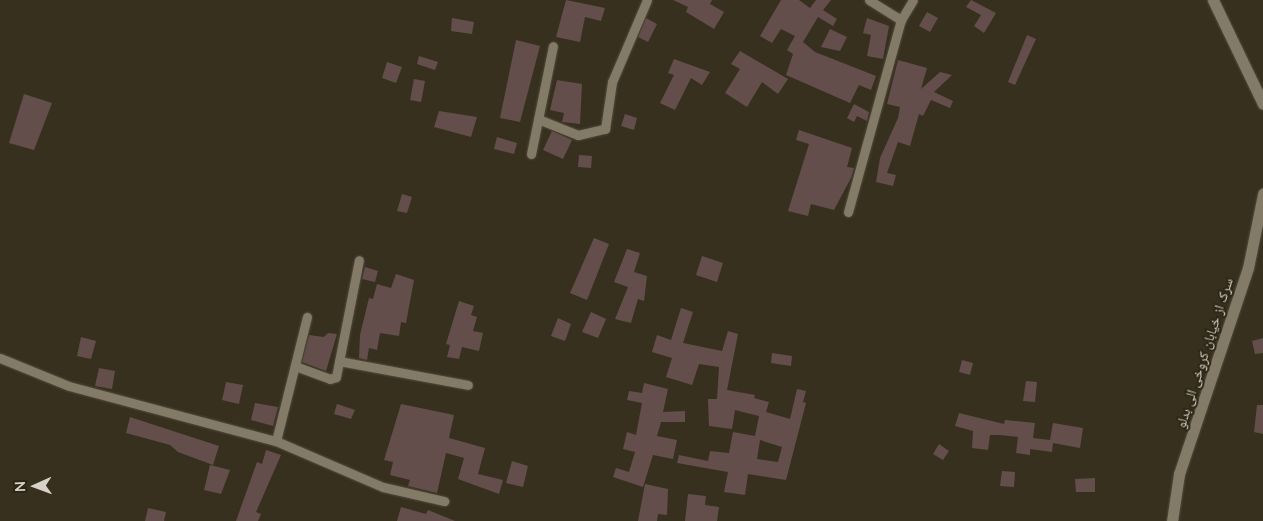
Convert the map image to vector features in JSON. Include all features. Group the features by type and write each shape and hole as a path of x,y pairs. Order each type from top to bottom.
{"main road":[{"path":"1213,0 1263,104"},
{"name":"سرک از خیابان کروخی الی بدلو","path":"1172,521 1179,474 1248,268 1263,194"}],"street":[{"path":"538,119 578,135 605,129 612,82 647,0"},
{"path":"869,0 901,20"},
{"path":"848,212 901,20 913,0"},
{"path":"531,154 553,46"},
{"path":"295,366 333,379 339,360 359,260"},
{"path":"276,442 307,318"},
{"path":"0,358 70,386 276,442 383,487 444,501"},
{"path":"339,360 468,385"}],"building":[{"path":"566,0 605,8 601,21 585,17 580,42 556,37"},
{"path":"673,0 712,0 710,4 724,12 714,29 686,12 688,7"},
{"path":"781,0 799,0 810,8 816,0 831,0 823,10 837,19 833,26 818,17 803,42 815,52 876,76 871,90 859,85 850,103 786,75 793,54 787,50 795,36 781,29 772,43 760,36"},
{"path":"971,0 996,13 984,33 974,26 981,15 966,7"},
{"path":"927,12 938,18 930,32 919,26"},
{"path":"452,18 474,22 472,34 451,31"},
{"path":"646,18 657,24 648,42 638,37"},
{"path":"867,18 889,26 883,59 867,56 871,35 863,33"},
{"path":"830,29 847,37 840,51 821,47"},
{"path":"1027,35 1036,39 1015,85 1008,82"},
{"path":"516,40 540,46 520,122 500,118"},
{"path":"740,51 788,79 778,94 762,82 747,107 725,93 740,69 731,64"},
{"path":"419,56 438,62 435,70 417,64"},
{"path":"674,59 710,72 702,85 691,78 675,110 660,103 674,75 668,73"},
{"path":"898,60 927,68 921,89 940,72 952,75 934,92 953,101 950,108 931,100 923,116 919,114 910,146 898,142 887,173 896,175 893,186 876,182 880,158 898,118 900,107 887,104"},
{"path":"387,62 402,67 396,83 382,78"},
{"path":"414,79 425,81 421,102 410,100"},
{"path":"557,80 582,84 580,124 562,122 564,113 550,110"},
{"path":"24,94 52,103 34,150 9,143"},
{"path":"854,104 869,112 867,121 857,116 854,122 847,118"},
{"path":"439,111 477,117 471,137 434,127"},
{"path":"625,114 637,118 634,130 621,126"},
{"path":"799,130 852,148 847,167 854,168 851,178 834,210 811,204 808,216 788,211 809,144 796,140"},
{"path":"552,131 572,140 563,159 543,150"},
{"path":"497,137 517,143 514,154 494,149"},
{"path":"579,155 592,156 591,168 578,167"},
{"path":"402,194 412,197 407,213 397,211"},
{"path":"594,238 609,244 587,300 570,293"},
{"path":"627,249 640,253 634,272 647,276 644,301 638,299 631,323 615,319 628,287 614,282"},
{"path":"702,256 723,263 717,282 696,275"},
{"path":"365,267 378,271 375,282 362,279"},
{"path":"396,274 414,280 406,323 401,322 399,336 380,333 377,350 369,348 367,360 359,358 360,335 369,298 373,299 377,284 391,288"},
{"path":"459,301 474,306 471,315 477,317 473,331 483,333 479,351 462,347 459,359 447,357 450,345 446,344"},
{"path":"681,308 693,312 683,343 722,351 728,331 738,334 727,390 755,395 754,398 769,402 766,412 790,419 797,389 806,391 803,402 806,403 786,480 748,474 745,495 724,492 728,472 677,463 679,455 708,461 710,451 729,453 733,432 755,436 759,416 735,410 732,429 709,426 708,399 717,399 719,367 699,364 692,385 666,377 672,358 652,352 657,335 671,340","holes":["760,440 782,447 778,462 757,459"]},
{"path":"591,312 606,319 598,338 582,332"},
{"path":"558,318 571,324 565,341 551,336"},
{"path":"328,333 337,334 326,371 302,362 309,335 324,337"},
{"path":"81,337 96,341 91,359 77,356"},
{"path":"1263,338 1263,353 1255,354 1252,341"},
{"path":"772,353 792,356 791,366 771,363"},
{"path":"962,360 973,363 970,375 959,372"},
{"path":"99,368 115,371 112,389 95,386"},
{"path":"1026,381 1037,382 1035,402 1023,401"},
{"path":"226,382 243,385 239,404 222,400"},
{"path":"644,383 668,389 663,412 685,411 685,422 661,422 657,436 677,440 673,459 653,455 643,487 613,477 616,468 629,472 635,452 623,449 627,432 636,435 642,403 627,400 629,391 642,393"},
{"path":"255,403 278,407 273,426 251,420"},
{"path":"337,404 355,410 351,419 334,414"},
{"path":"401,404 454,415 449,438 485,448 478,474 503,480 499,494 458,479 464,458 446,453 437,493 408,486 410,480 390,475 393,462 384,460"},
{"path":"1257,405 1263,405 1263,434 1254,432"},
{"path":"959,413 1004,424 1005,420 1035,423 1033,438 1050,440 1053,423 1083,428 1080,448 1053,443 1052,452 1030,449 1030,455 1016,453 1018,437 990,435 988,450 972,448 973,431 955,426"},
{"path":"130,417 219,446 213,465 178,452 170,445 126,433"},
{"path":"939,444 949,451 943,460 933,454"},
{"path":"266,450 281,455 256,512 261,514 258,521 236,521 257,462 262,464"},
{"path":"512,461 528,466 523,487 506,483"},
{"path":"210,465 230,470 221,494 204,490"},
{"path":"1002,471 1015,472 1014,487 1000,486"},
{"path":"1095,478 1095,492 1076,492 1075,479"},
{"path":"645,484 668,489 667,515 658,514 657,521 638,521"},
{"path":"688,494 706,496 705,505 719,507 717,521 685,521"},
{"path":"401,507 426,514 428,510 455,521 397,521"},
{"path":"148,508 166,512 164,521 145,521"}]}
